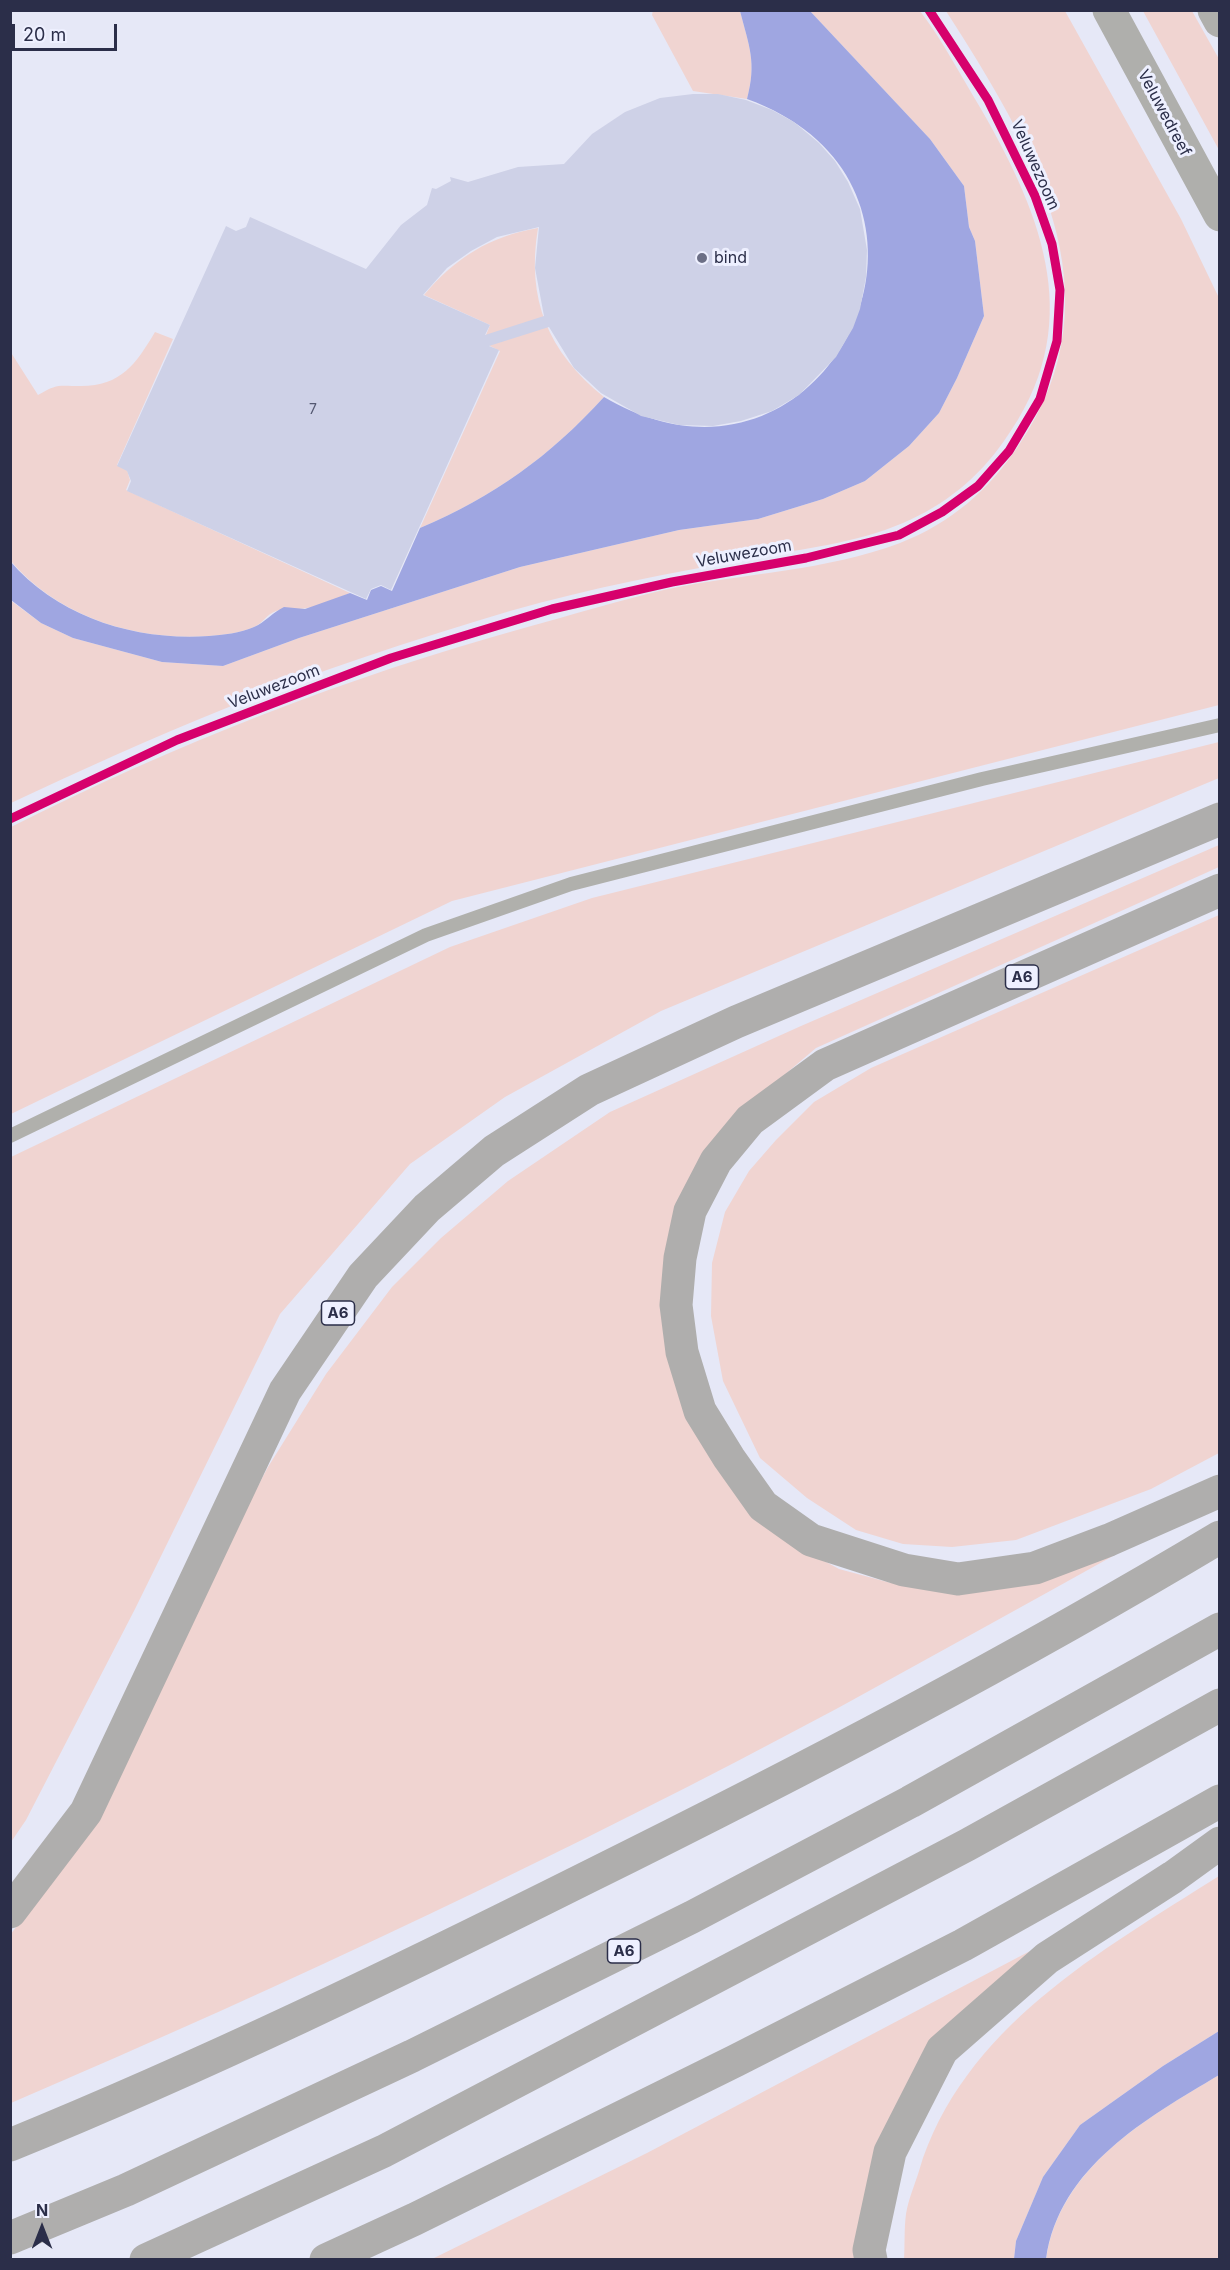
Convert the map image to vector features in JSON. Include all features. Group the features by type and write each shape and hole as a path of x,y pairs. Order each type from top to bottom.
{"highway":[{"name":"A6","path":"10,1912 86,1812 285,1391 363,1276 427,1208 494,1151 589,1090 736,1022 1220,819"},
{"name":"A6","path":"1220,890 825,1065 750,1120 716,1161 690,1211 680,1258 676,1305 682,1352 700,1411 729,1458 763,1506 812,1540 904,1570 958,1579 1035,1568 1109,1540 1220,1491"},
{"path":"10,2145 92,2111 384,1979 645,1849 834,1753 1149,1580 1220,1537"},
{"name":"A6","path":"10,2238 126,2190 412,2056 692,1917 910,1802 1220,1629"},
{"path":"146,2259 384,2151 794,1938 1220,1705"},
{"path":"326,2259 415,2218 735,2061 963,1945 1220,1801"},
{"path":"871,2259 869,2250 890,2152 942,2050 1047,1958 1173,1877 1220,1843"}],"main road":[{"name":"Veluwedreef","path":"1109,10 1220,215"},
{"path":"1214,10 1220,21"}],"lane":[{"path":"10,1136 426,935 571,884 982,778 1220,725"}],"shaded area":[{"path":"653,10 740,11 752,64 747,99 693,91 652,15"},
{"path":"810,11 920,11 952,59 1003,150 1023,191 1038,232 1047,274 1050,315 1044,356 1029,399 1004,441 972,478 933,508 903,523 867,536 661,575 570,595 437,633 366,657 197,720 11,803 10,600 41,623 73,638 162,662 223,666 299,638 520,567 679,530 758,519 823,499 865,481 909,446 939,413 984,316 975,241 969,227 964,186 930,139"},
{"path":"946,11 1065,11 1181,219 1219,298 1219,705 452,901 11,1114 11,827 199,740 392,668 650,593 814,566 900,543 936,526 952,515 982,491 995,476 1019,445 1049,388 1063,332 1064,276 1053,221 1034,167 1008,114"},
{"path":"1143,11 1192,11 1219,59 1219,150"},
{"path":"538,228 535,278 546,322 568,362 604,397 563,438 520,473 473,502 420,528 500,351 490,346 486,335 490,325 424,295 448,270 475,251 504,237"},
{"path":"155,332 173,339 117,465 127,470 130,480 126,490 350,593 312,607 276,611 257,626 249,629 226,634 182,637 127,629 101,622 76,611 30,581 11,561 10,351 38,395 55,387 95,385 117,377 134,363"},
{"path":"1219,742 1219,778 661,1011 505,1097 410,1164 280,1314 135,1609 26,1820 11,1842 11,1157 450,947 592,898"},
{"path":"1219,845 1219,867 816,1048 736,1116 689,1182 688,1421 806,1551 839,1569 891,1583 1122,1551 838,1708 635,1814 429,1915 221,2011 11,2103 10,1935 44,1891 268,1467 326,1374 392,1287 441,1238 508,1181 610,1112 801,1026"},
{"path":"1219,915 1219,1453 1151,1489 1016,1540 952,1547 903,1544 856,1530 807,1498 760,1458 723,1381 711,1316 712,1263 725,1212 749,1171 814,1102 871,1068"},
{"path":"1219,1876 1219,2031 1163,2066 1080,2125 1043,2177 1016,2241 1014,2259 904,2260 908,2203 939,2120 967,2075 1002,2035 1041,1998 1128,1934"},
{"path":"1030,1951 957,2019 860,2259 430,2260 647,2153"},
{"path":"1219,2075 1219,2259 1046,2260 1054,2227 1068,2198 1087,2172 1136,2128"}],"water":[{"path":"740,11 810,11 930,139 964,186 969,227 975,241 984,316 939,413 909,446 865,481 823,499 758,519 679,530 520,567 299,638 223,666 162,662 73,638 41,623 11,600 10,561 30,581 75,611 100,622 154,634 182,637 232,633 258,625 284,607 305,609 350,593 367,600 371,590 381,586 392,591 420,528 473,502 520,473 563,438 604,397 684,426 755,418 812,384 851,330 868,267 859,201 820,142 747,99 752,64"},
{"path":"1219,2031 1219,2075 1136,2128 1087,2172 1068,2197 1054,2226 1046,2259 1014,2259 1016,2241 1043,2177 1080,2125 1163,2066"}],"building":[{"path":"718,94 746,100 772,110 794,122 819,143 835,161 848,182 860,209 867,250 866,277 860,309 853,328 836,357 799,395 772,411 741,421 713,426 679,425 641,416 601,393 574,368 549,327 489,346 499,350 391,590 381,585 371,589 366,599 127,491 131,481 127,471 117,466 226,226 236,231 246,227 250,217 366,269 401,225 427,205 432,188 436,189 451,181 450,177 468,182 518,167 564,164 592,134 625,112 660,98","holes":["539,227 535,268 544,316 485,335 490,325 423,295 447,268 471,251 497,237"]}],"cycle path":[{"name":"Veluwezoom","path":"10,819 177,740 391,658 552,609 672,582 806,558 899,535 942,512 978,486 1009,451 1040,399 1057,341 1060,290 1052,244 1035,196 988,100 929,10"}],"place":[{"name":"bind","path":"702,258"}]}
